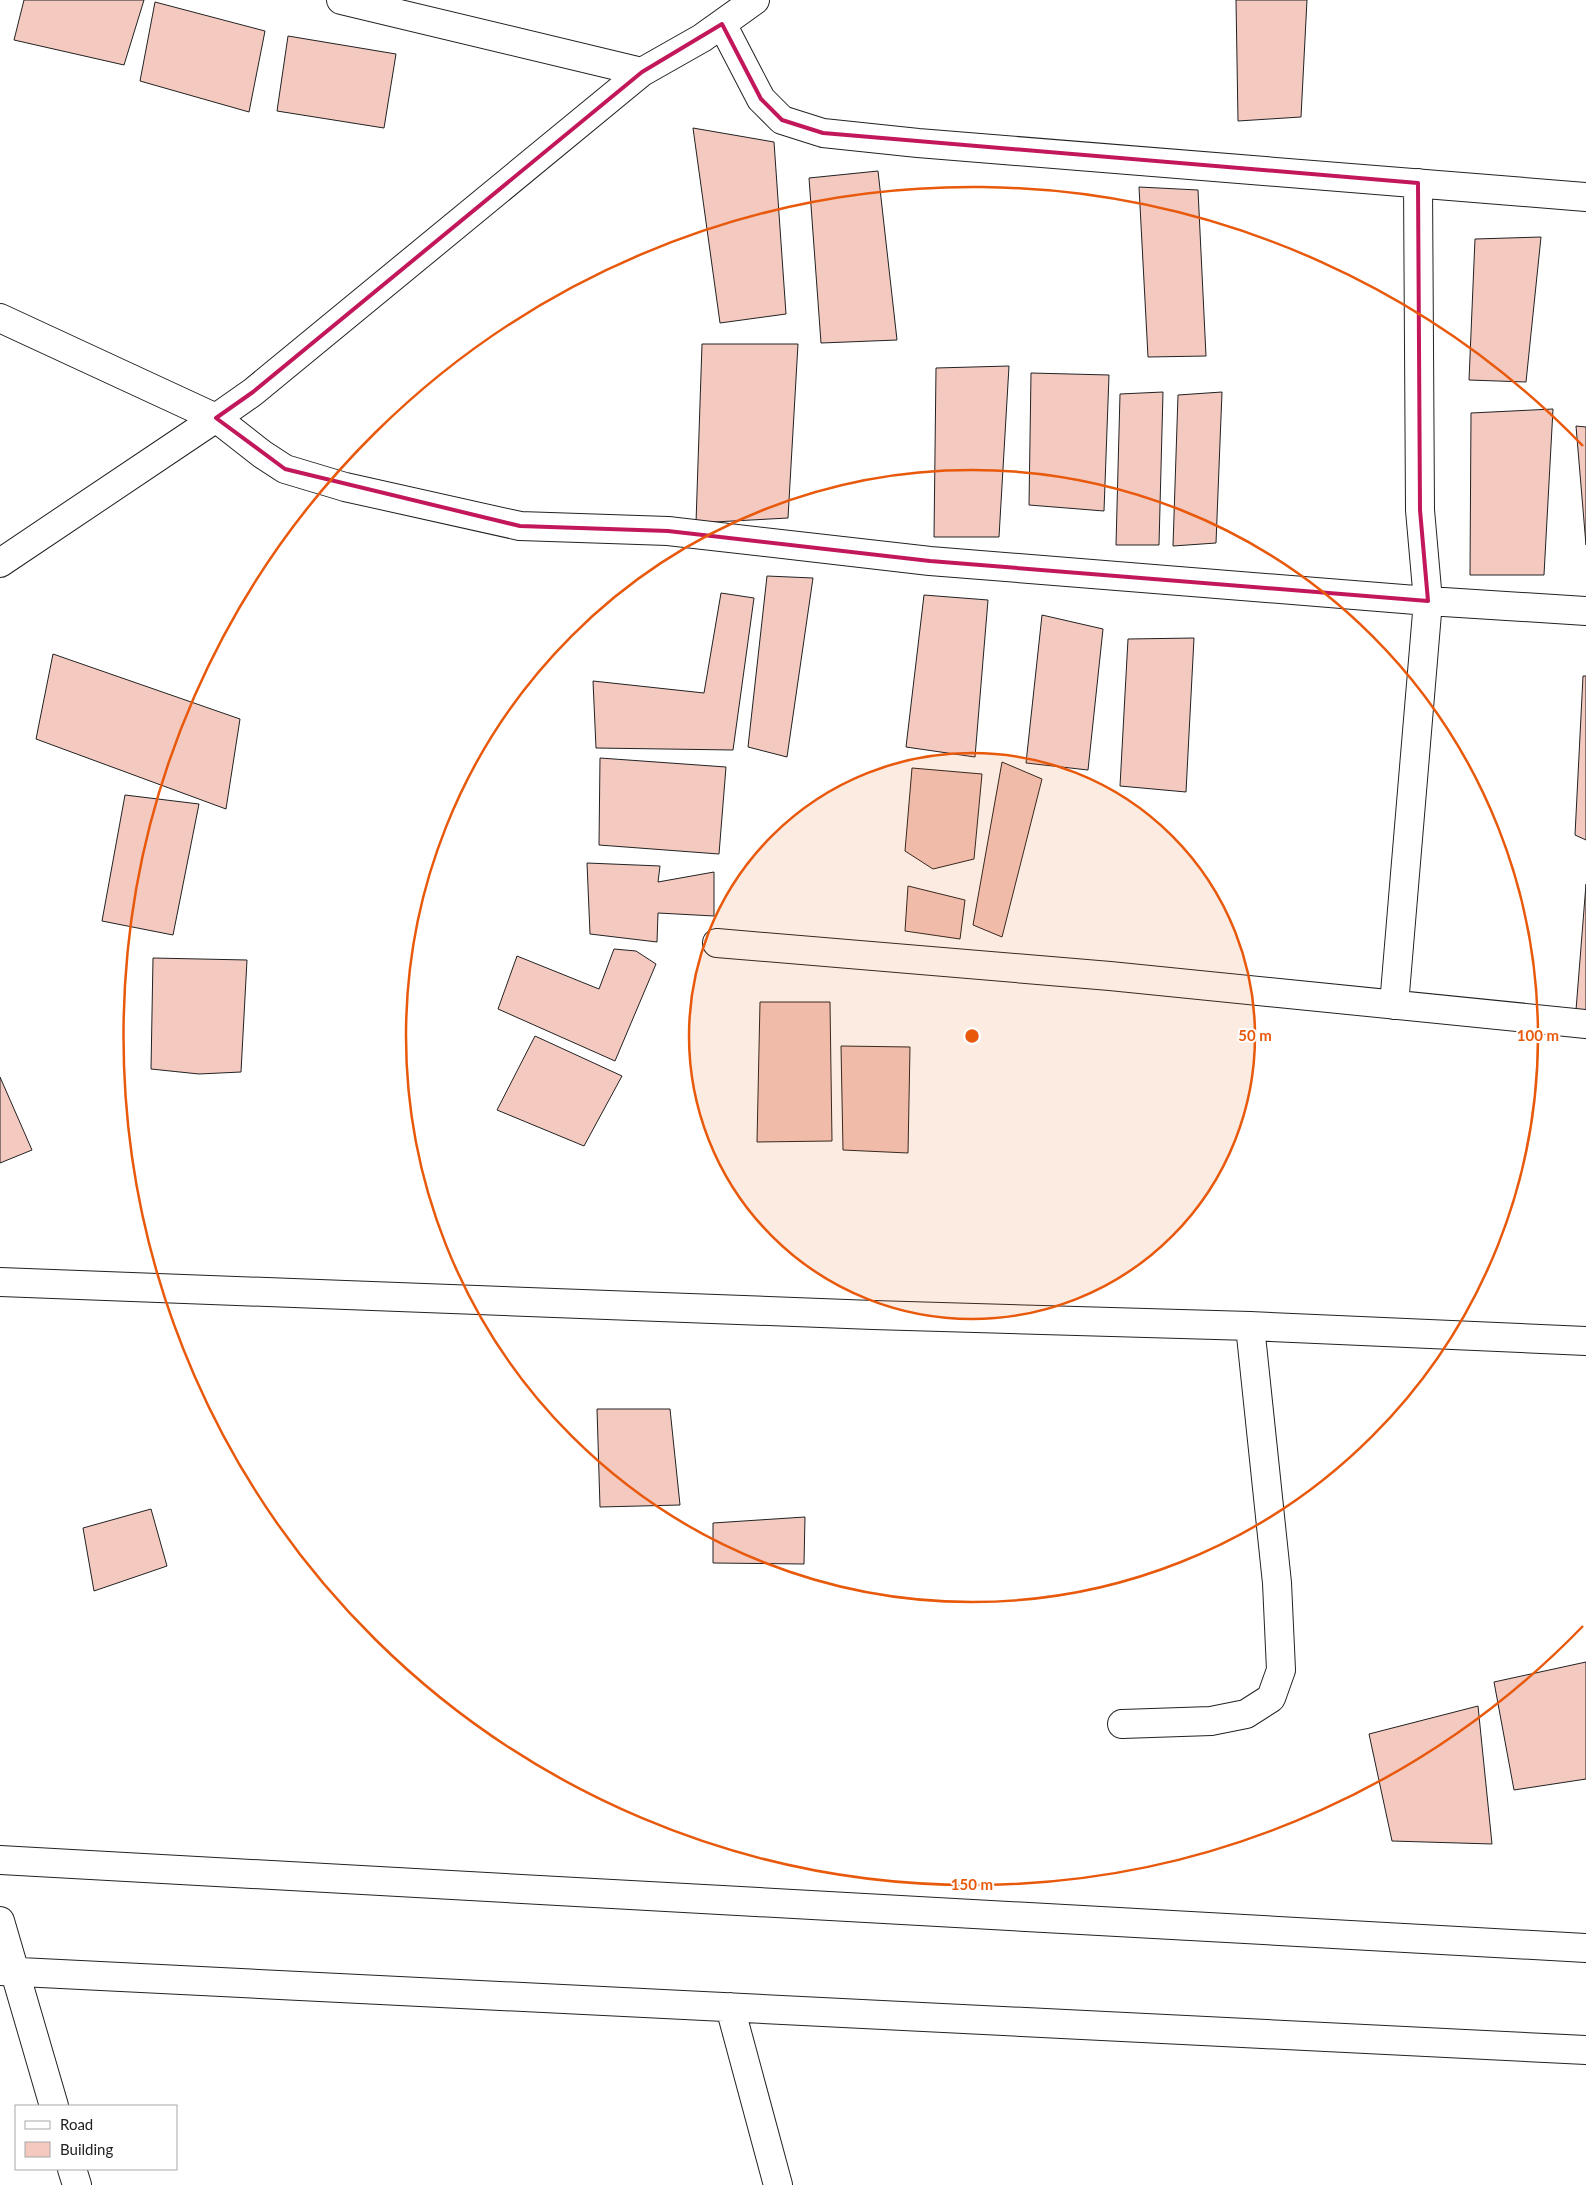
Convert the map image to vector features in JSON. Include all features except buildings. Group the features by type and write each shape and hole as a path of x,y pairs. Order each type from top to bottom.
{"street":[{"path":"341,0 642,72"},
{"path":"0,563 253,392 642,72 702,38 755,0"},
{"path":"722,24 761,99 782,120 823,133 918,143 1586,197"},
{"path":"1394,1005 1428,601 1420,510 1418,183"},
{"path":"0,318 216,418 262,454 285,469 344,486 520,526 668,531 930,561 1428,601 1586,611"},
{"path":"717,943 1110,976 1586,1024"},
{"path":"0,1282 873,1315 1250,1326 1586,1341"},
{"path":"1122,1724 1211,1721 1246,1714 1271,1698 1281,1670 1277,1583 1250,1326"},
{"path":"0,1860 1586,1948"},
{"path":"0,1921 7,1971 54,2105"},
{"path":"7,1971 1586,2050"},
{"path":"730,2007 778,2185"},
{"path":"72,2170 77,2185"}],"highlighted area":[{"path":"722,24 761,99 782,120 823,133 1418,183 1420,510 1428,601 930,561 668,531 520,526 285,469 216,418 253,392 642,72"}]}
